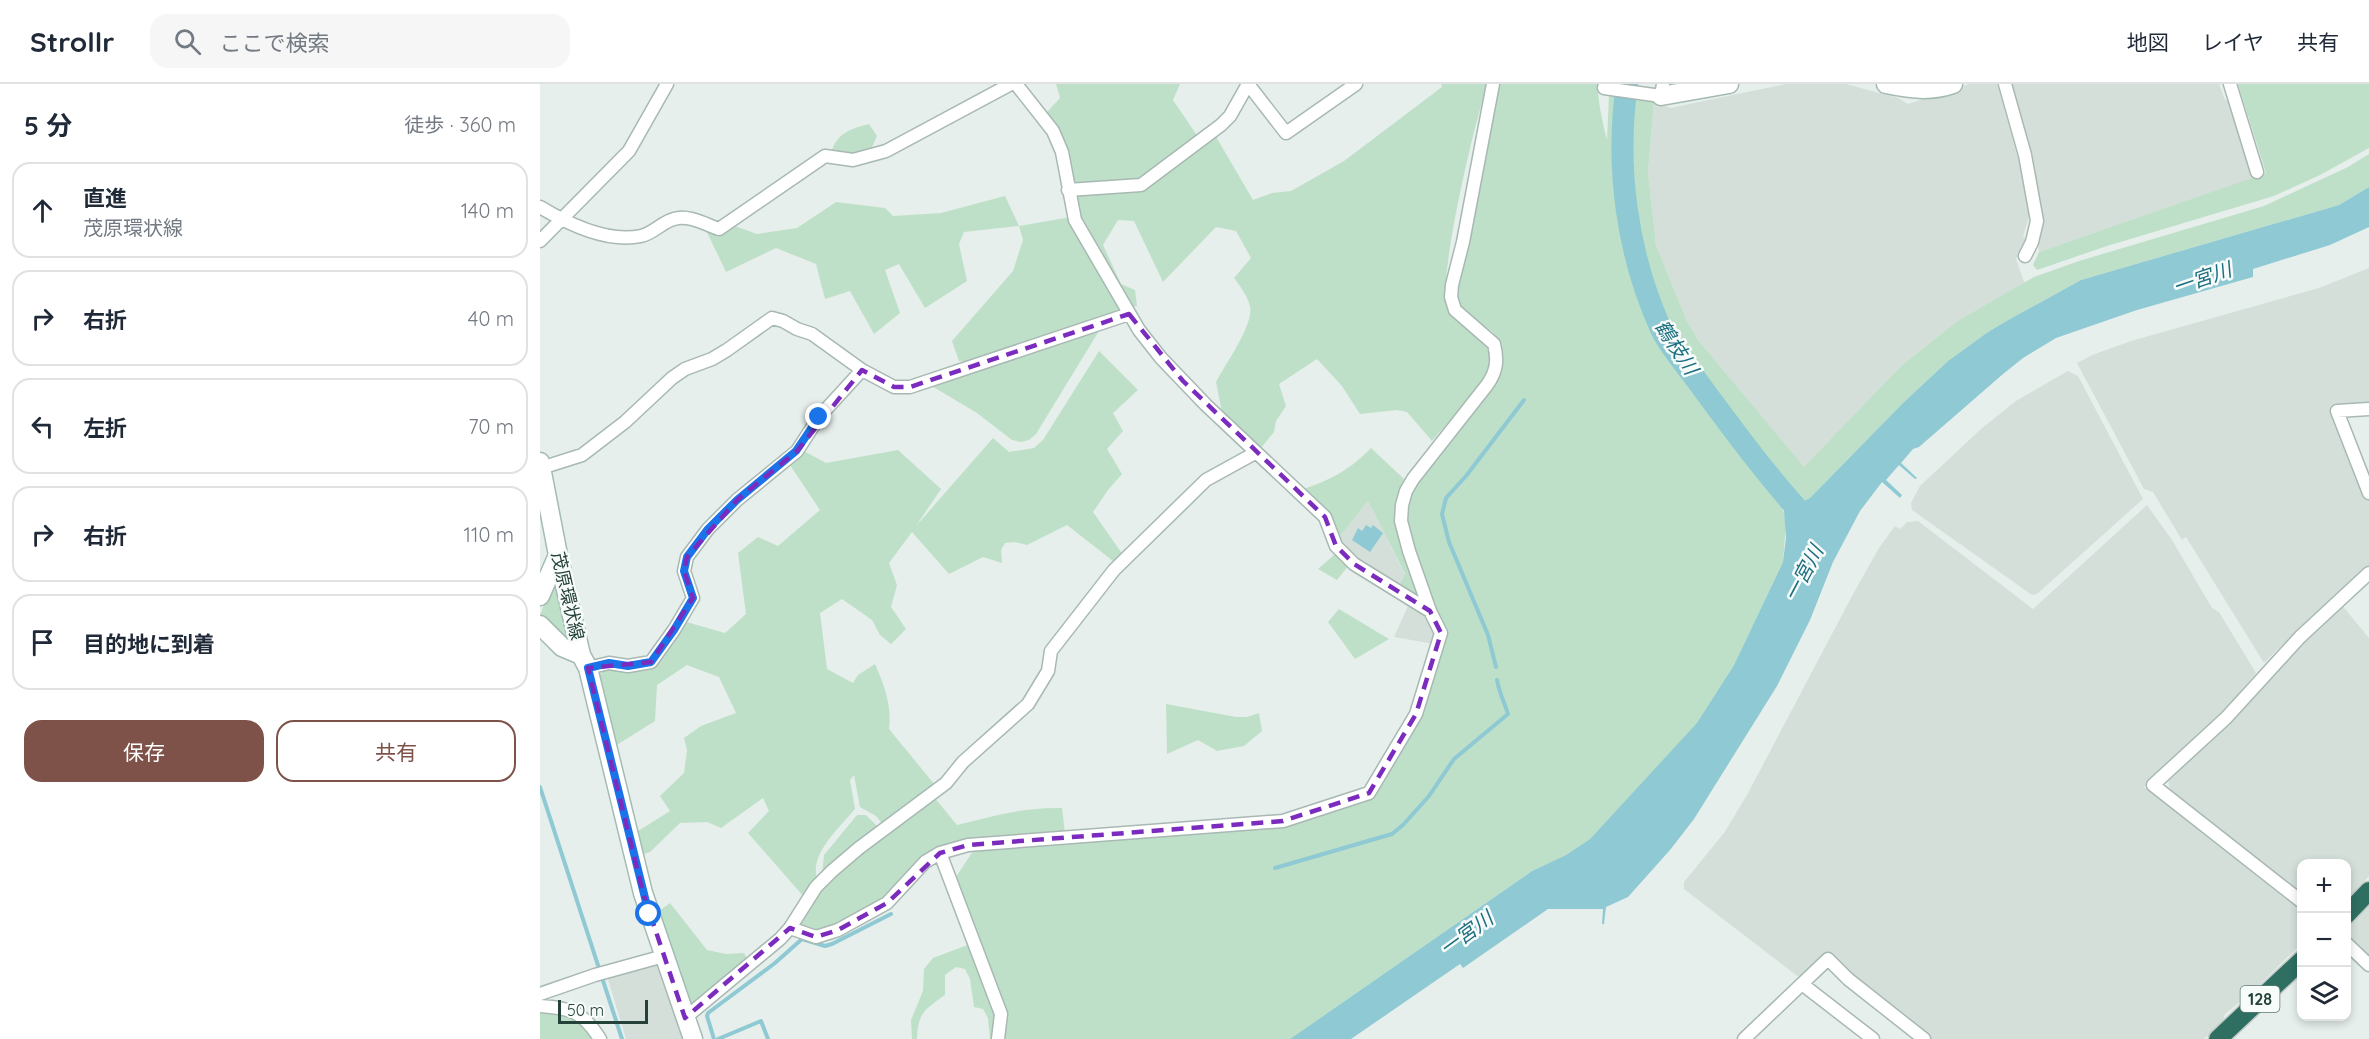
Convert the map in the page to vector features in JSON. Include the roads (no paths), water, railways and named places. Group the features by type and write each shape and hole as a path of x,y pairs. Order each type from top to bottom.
{"highway":[{"path":"2348,913 2369,891"},
{"name":"128","path":"2218,1039 2297,964"}],"main road":[{"path":"1660,92 1729,84"},
{"path":"1886,84 1910,89 1938,89 1953,84"},
{"name":"茂原環状線","path":"541,465 558,555 643,893 693,1039"},
{"path":"540,596 558,555"},
{"path":"540,625 562,647 584,662"}],"street":[{"path":"540,241 629,151 667,84"},
{"path":"540,207 562,220 614,237 640,236 651,233 675,218 689,219 719,229 825,156 853,160 886,151 1011,84"},
{"path":"1016,84 1053,131 1062,152 1075,220 1129,314 1161,358 1256,453 1325,517 1336,546 1354,564 1430,611"},
{"path":"1068,190 1141,185 1221,125 1230,116 1248,84 1286,133 1356,84"},
{"path":"790,928 816,937 838,930 887,903 925,862 940,853 968,844 1283,821 1369,793 1416,714 1441,633 1430,611 1401,521 1406,491 1487,385 1494,375 1497,364 1494,344 1455,310 1451,297 1494,84"},
{"path":"2005,84 2025,155 2037,221 2032,242 2025,256"},
{"path":"2230,84 2257,172"},
{"path":"1607,86 1660,92"},
{"path":"541,465 582,455 625,422 672,378 685,369 723,353 772,318 812,334 862,370 894,387 910,387 1129,314"},
{"path":"584,662 628,666 651,662 693,598 684,571 687,557 708,529 737,500 796,451 819,417 862,370"},
{"path":"2369,409 2337,411 2369,493"},
{"path":"686,1018 780,939 790,928 816,887 832,871 859,848 934,794 963,762 1028,704 1048,671 1051,651 1114,570 1206,480 1256,453"},
{"path":"2297,899 2153,785 2226,718 2300,638 2369,573"},
{"path":"940,853 1001,1014 998,1039"},
{"path":"2351,948 2369,964"},
{"path":"540,994 601,973 664,956"},
{"path":"1744,1039 1828,959 1848,979 1924,1039"},
{"path":"1802,984 1873,1039"},
{"path":"540,1006 573,1011 581,1015 590,1022 600,1039"}],"water":[{"name":"一宮川","path":"2369,187 2369,227 2330,245 2253,269 2253,277 2137,310 2056,338 2023,358 1919,447 1913,449 1901,463 1917,478 1915,479 1899,465 1886,480 1902,495 1900,498 1882,482 1860,511 1833,562 1810,620 1777,686 1694,819 1628,897 1606,907 1604,924 1602,924 1603,909 1548,909 1463,968 1460,964 1351,1039 1290,1039 1532,871 1566,855 1590,839 1697,723 1734,665 1783,562 1786,538 1784,511 1810,498 1903,403 1948,361 1988,332 2081,280 2339,205"},
{"path":"1366,525 1371,528 1373,525 1383,533 1370,552 1352,540 1358,528 1362,531"}],"waterway":[{"name":"鶴枝川","path":"1627,84 1622,146 1627,209 1640,271 1661,329 1673,350 1754,457 1815,528"},
{"path":"1496,667 1488,635 1449,542 1442,514 1446,498 1466,476 1524,400"},
{"path":"1275,868 1392,834 1403,825 1429,796 1454,759 1508,714 1497,680"},
{"path":"540,787 622,1039"},
{"path":"714,1039 708,1013 775,963 802,939 825,946 891,914"},
{"path":"718,1039 761,1021 768,1039"}]}
